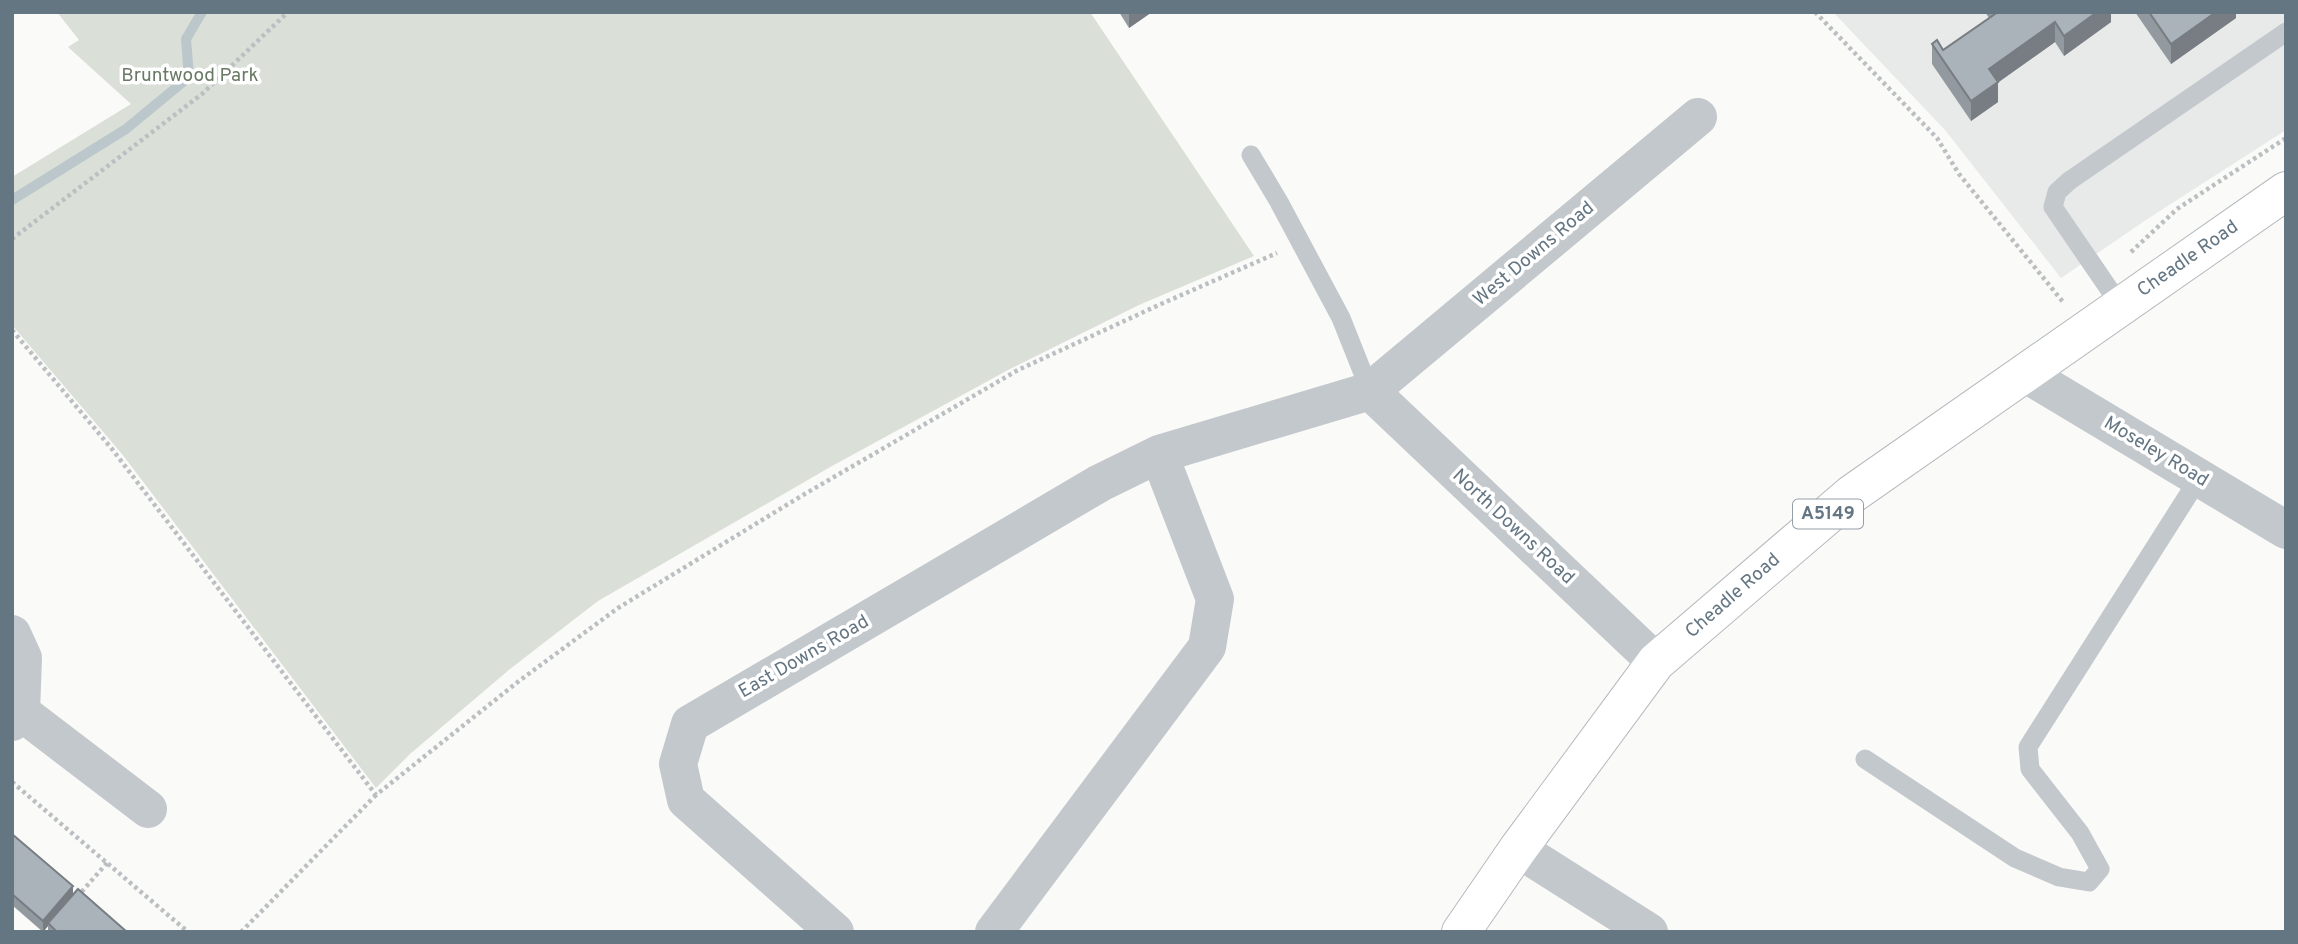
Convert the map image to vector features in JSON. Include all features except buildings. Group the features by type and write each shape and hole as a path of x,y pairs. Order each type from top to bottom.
{"main road":[{"name":"Cheadle Road","path":"1461,932 1518,849 1656,662 1852,494 2085,330 2111,292 2286,191"}],"street":[{"name":"West Downs Road","path":"1370,391 1698,117"},
{"name":"Moseley Road","path":"2026,374 2286,530"},
{"name":"East Downs Road","path":"835,932 686,800 678,764 690,724 1100,483 1159,454 1370,391"},
{"name":"North Downs Road","path":"1370,391 1656,662"},
{"path":"994,932 1207,647 1215,599 1159,454"},
{"path":"12,634 23,658 17,717 148,809"},
{"path":"1518,849 1649,932"}],"lane":[{"path":"2111,292 2053,207 2057,192 2069,181 2286,32"},
{"path":"1251,155 1340,318 1370,391"},
{"path":"1864,759 2015,858 2059,877 2089,883 2100,869 2080,833 2030,769 2028,747 2199,478"}],"path":[{"path":"12,240 202,94 288,12"},
{"path":"1815,12 1937,138 1959,174 1997,217 2085,330"},
{"path":"2111,292 2177,209 2286,138"},
{"path":"241,932 376,795 519,681 618,608 803,495 1018,370 1161,304 1301,244"},
{"path":"12,330 112,449 376,795"},
{"path":"12,782 188,932"},
{"path":"72,902 107,863"}],"shaded area":[{"path":"1833,12 2286,12 2286,130 2061,278 1945,130"}],"green space":[{"name":"Bruntwood Park","path":"57,12 1090,12 1254,256 1139,305 1010,369 832,466 598,601 510,669 410,754 376,788 122,454 12,325 12,177 131,104 68,47 79,40"}],"waterway":[{"path":"12,200 126,129 189,77 186,39 202,12"}]}
